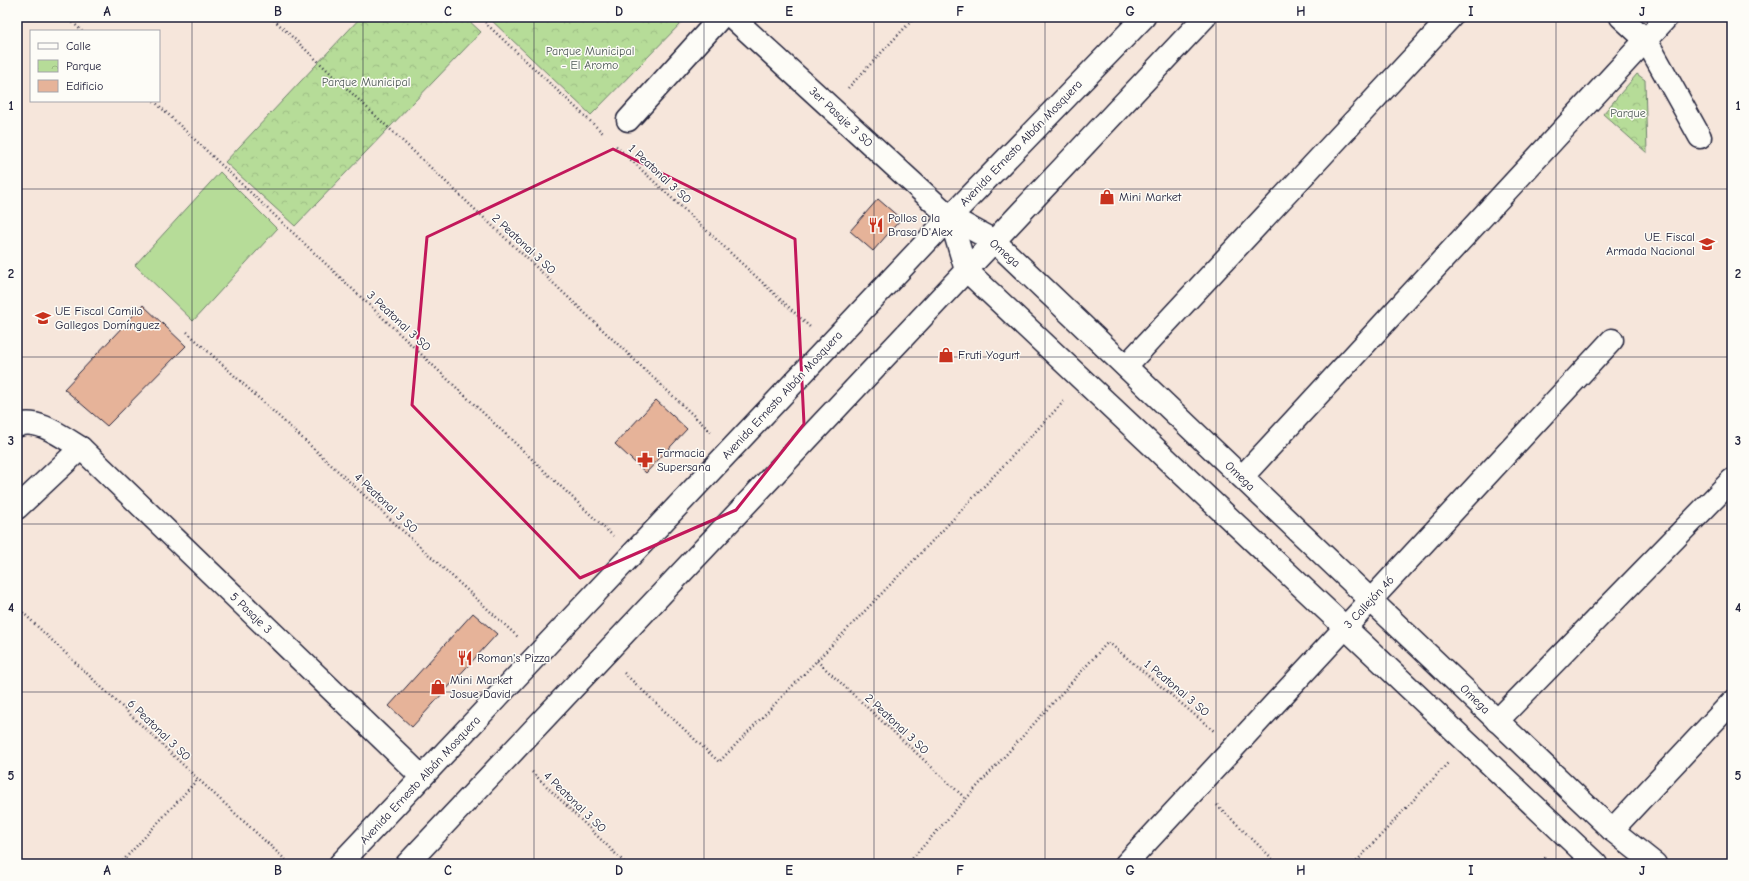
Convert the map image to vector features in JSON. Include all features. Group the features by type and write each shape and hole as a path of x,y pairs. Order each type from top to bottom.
{"street":[{"path":"628,120 721,17"},
{"name":"3er Pasaje 3 SO","path":"732,17 950,217"},
{"name":"Avenida Ernesto Albán Mosquera","path":"340,864 950,217 1144,17"},
{"path":"406,864 1205,17"},
{"path":"1126,366 1451,17"},
{"path":"1621,17 1646,40 1700,137"},
{"path":"1242,477 1667,17"},
{"path":"950,217 966,270 1596,864"},
{"name":"Omega","path":"950,217 994,241 1612,830 1654,864"},
{"name":"3 Callejón 46","path":"1126,864 1612,340"},
{"name":"5 Pasaje 3","path":"17,426 23,423 35,424 57,433 81,448 422,777"},
{"path":"17,508 81,448"},
{"path":"1497,720 1732,480"},
{"path":"1612,830 1732,702"}],"path":[{"path":"67,17 81,30"},
{"name":"2 Peatonal 3 SO","path":"271,17 730,450"},
{"path":"479,17 605,135"},
{"path":"830,107 915,17"},
{"name":"3 Peatonal 3 SO","path":"155,102 632,554"},
{"name":"1 Peatonal 3 SO","path":"611,141 829,345"},
{"name":"4 Peatonal 3 SO","path":"187,332 537,655"},
{"path":"605,654 719,762 942,532 1083,381"},
{"name":"6 Peatonal 3 SO","path":"17,607 290,864"},
{"name":"1 Peatonal 3 SO","path":"966,799 1108,642 1234,748"},
{"name":"2 Peatonal 3 SO","path":"817,661 966,799"},
{"path":"1354,864 1468,742"},
{"name":"4 Peatonal 3 SO","path":"511,752 626,864"},
{"path":"120,864 198,779"},
{"path":"1198,786 1278,864"},
{"path":"907,864 966,799"}],"highlighted area":[{"path":"613,149 795,239 804,424 736,510 580,578 412,405 427,237"}],"green space":[{"name":"Parque Municipal","path":"361,17 465,17 481,32 295,226 225,162"},
{"name":"Parque Municipal - El Aromo","path":"488,17 687,17 591,115"},
{"name":"Parque","path":"1637,74 1645,80 1647,153 1603,114"},
{"path":"220,172 277,229 193,321 135,265"}],"building":[{"name":"Pollos a la Brasa D'Alex","path":"878,199 901,219 873,251 850,231"},
{"path":"143,305 186,346 107,426 64,389"},
{"path":"656,400 687,429 646,473 615,444"},
{"path":"473,613 497,634 412,727 389,706"}],"place":[{"name":"Mini Market","path":"1107,197"},
{"name":"Pollos a la Brasa D'Alex","path":"876,225"},
{"name":"UE. Fiscal Armada Nacional","path":"1707,244"},
{"name":"UE Fiscal Camilo Gallegos Domínguez","path":"43,318"},
{"name":"Fruti Yogurt","path":"946,355"},
{"name":"Farmacia Supersana","path":"645,460"},
{"name":"Roman's Pizza","path":"465,658"},
{"name":"Mini Market Josue David","path":"438,687"}]}
